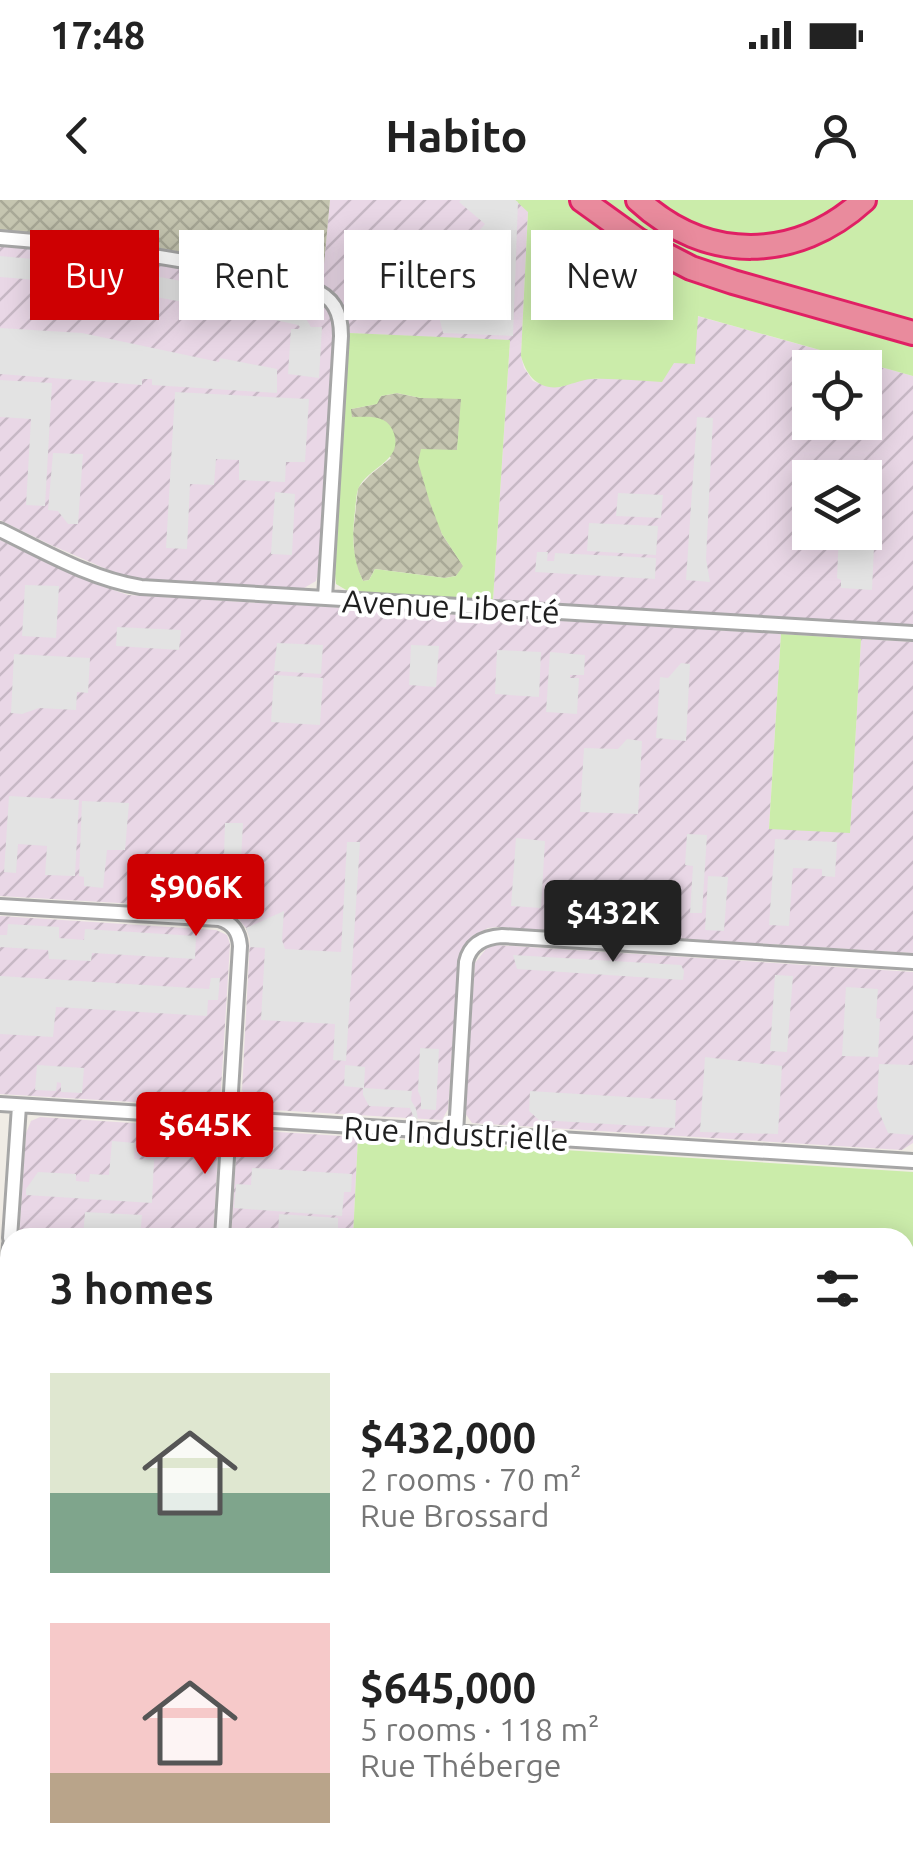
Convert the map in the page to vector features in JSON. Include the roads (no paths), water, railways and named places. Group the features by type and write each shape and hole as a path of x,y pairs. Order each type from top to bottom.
{"highway":[{"path":"582,200 646,246 704,273 913,333"},
{"path":"638,200 671,225 698,238 757,247 788,243 816,233 842,219 864,200"}],"street":[{"path":"0,238 97,246 178,259 310,288 329,298 340,316 341,336 324,598"},
{"name":"Avenue Liberté","path":"0,530 91,573 125,585 158,589 913,633"},
{"path":"0,906 219,920 231,925 238,935 223,1228"},
{"path":"456,1133 466,962 472,949 488,938 913,962"},
{"name":"Rue Industrielle","path":"0,1104 913,1161"},
{"path":"11,1228 19,1106"}]}
